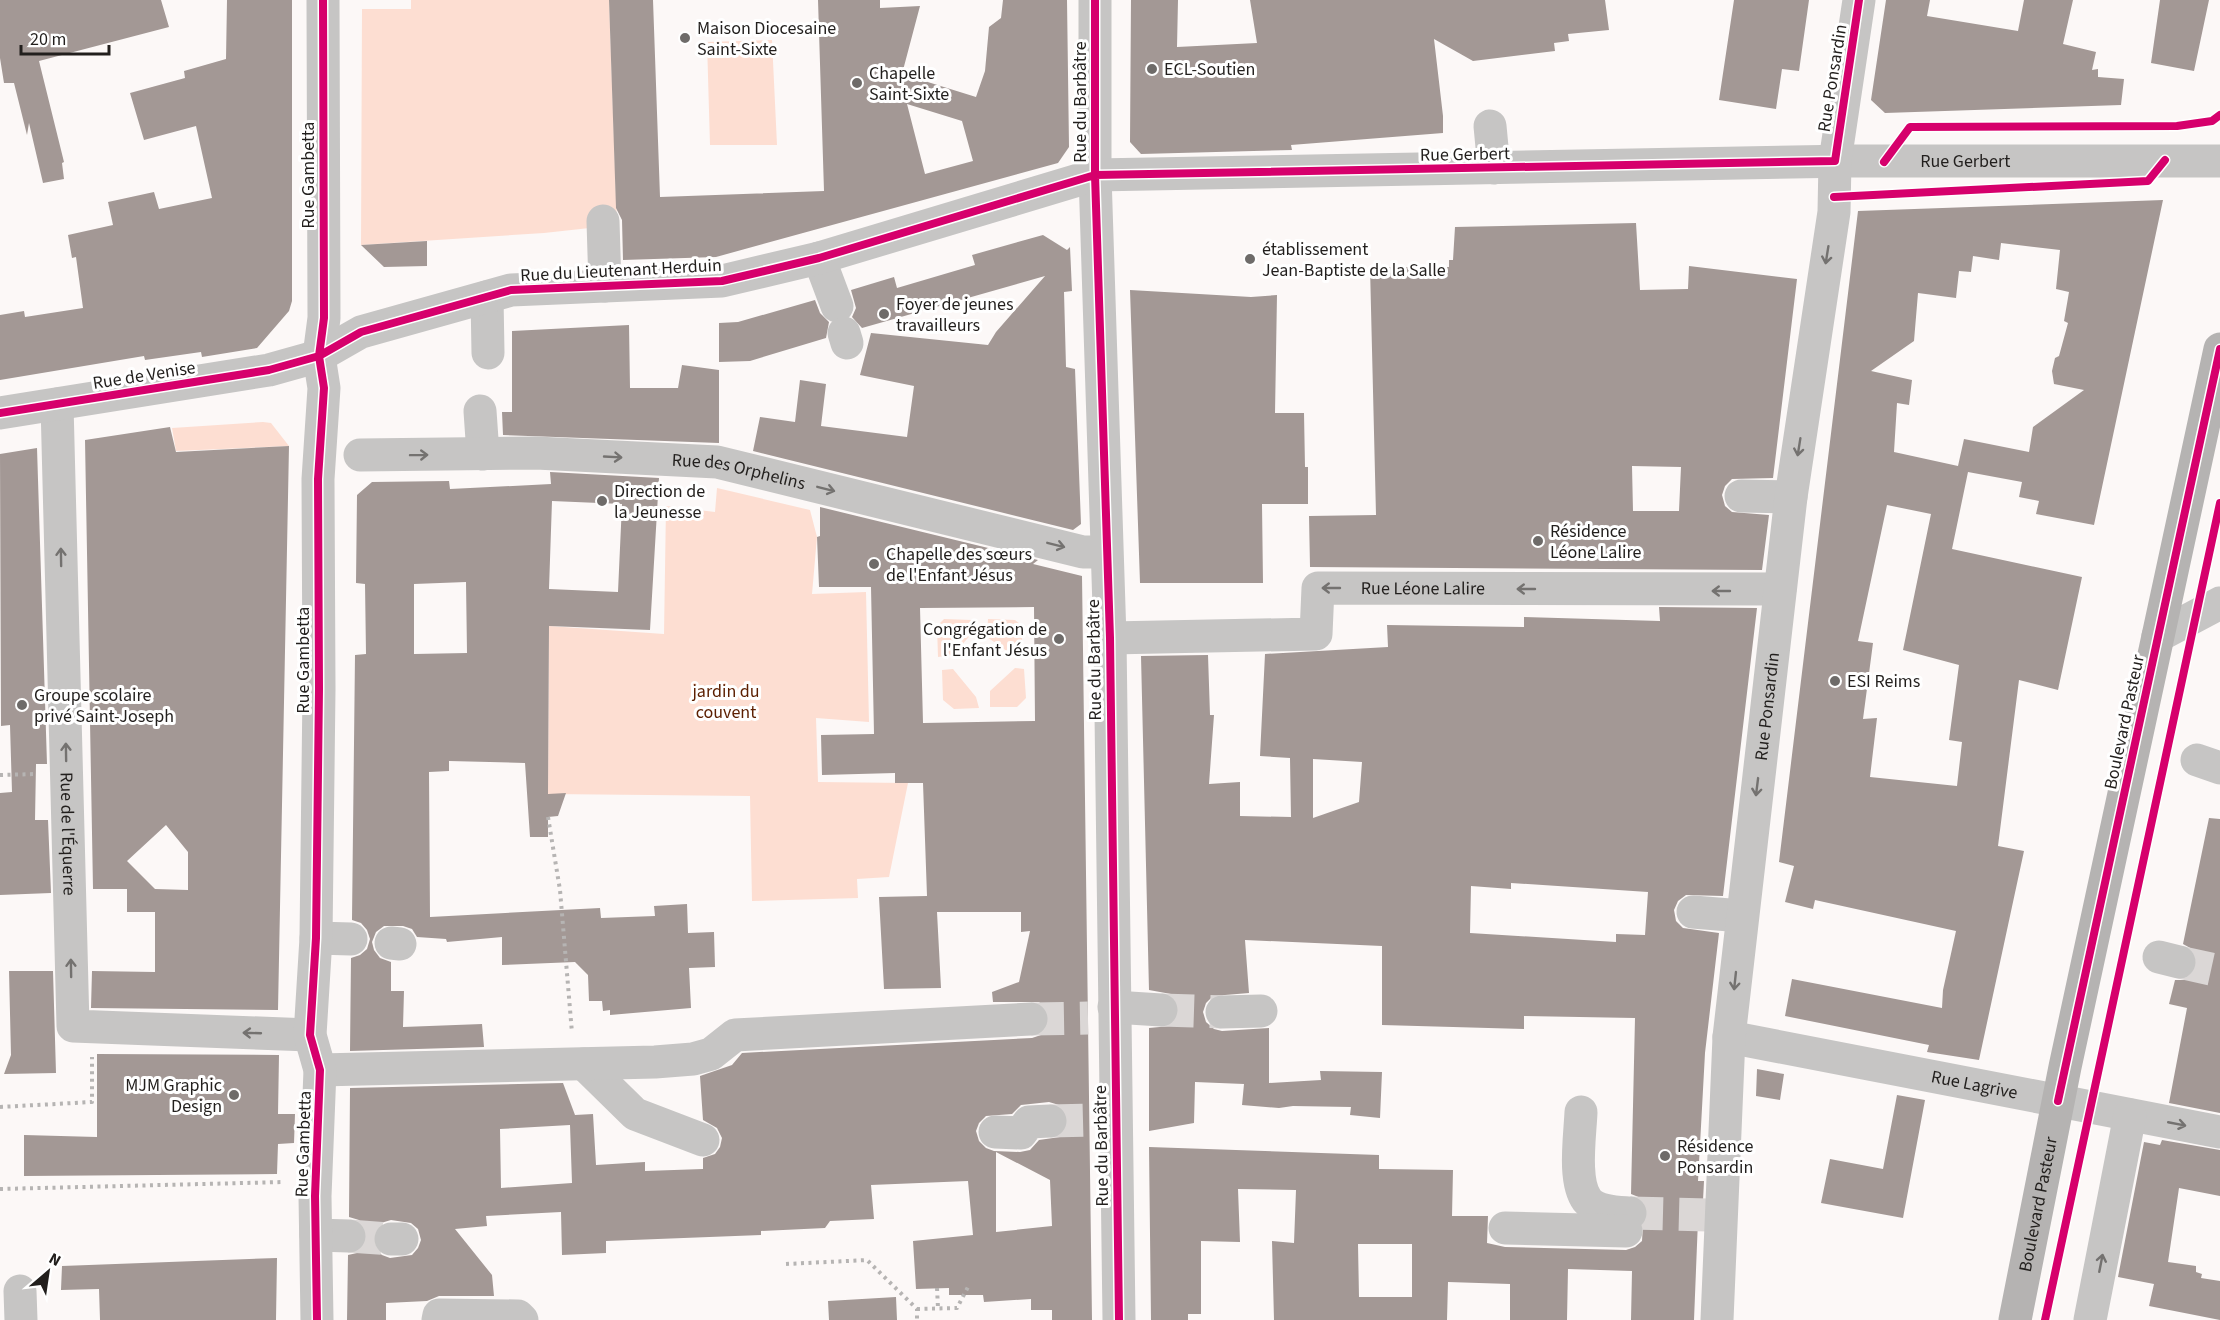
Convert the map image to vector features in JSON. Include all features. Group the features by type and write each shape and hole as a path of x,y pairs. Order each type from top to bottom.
{"main road":[{"name":"Boulevard Pasteur","path":"2015,1320 2058,1101 2220,349"}],"street":[{"name":"Rue Gambetta","path":"316,1320 316,1182 320,1070 310,1035 316,938 319,688 318,479 324,388 306,360 324,318 323,0"},
{"name":"Rue du Barbâtre","path":"1095,0 1095,175 1110,638 1103,1120 1119,1320"},
{"name":"Rue Ponsardin","path":"1717,1320 1712,1223 1742,916 1791,497 1834,212 1835,161 1859,0"},
{"name":"Rue Gerbert","path":"1490,126 1494,168"},
{"name":"Rue Gerbert","path":"1095,175 1835,161 2220,161"},
{"name":"Rue du Lieutenant Herduin","path":"306,360 361,332 511,290 722,281 819,258 1095,175"},
{"name":"Rue du Lieutenant Herduin","path":"603,221 605,286"},
{"path":"819,258 842,327"},
{"path":"487,297 488,353"},
{"name":"Rue de Venise","path":"0,413 269,370 306,360"},
{"name":"Rue de l'Équerre","path":"57,404 73,1026 92,1027"},
{"path":"480,411 483,454"},
{"name":"Rue des Orphelins","path":"360,455 536,453 717,462 1083,552 1106,552"},
{"path":"1741,496 1791,497"},
{"name":"Rue Léone Lalire","path":"1110,638 1316,634 1318,588 1780,589"},
{"path":"2158,636 2220,603"},
{"path":"1693,912 1742,916"},
{"path":"316,938 351,939"},
{"path":"1106,1014 1161,1010"},
{"path":"1222,1012 1261,1011"},
{"path":"320,1070 591,1055 693,1059 711,1054 735,1035 1031,1019"},
{"path":"92,1027 129,1041 310,1035"},
{"name":"Rue Lagrive","path":"1729,1037 2220,1132"},
{"path":"591,1055 635,1114 703,1140"},
{"path":"1505,1228 1620,1219 1587,1201 1579,1182 1581,1112"},
{"path":"2090,1320 2130,1115"},
{"path":"996,1132 1021,1133 1029,1122 1050,1121"},
{"path":"316,1235 349,1236"},
{"path":"438,1320 439,1315 518,1316 522,1320"}],"path":[{"path":"0,776 47,774"},
{"path":"548,817 591,1055"},
{"path":"0,1107 92,1102 92,1027"},
{"path":"0,1189 316,1182"},
{"path":"786,1264 867,1260 917,1309 957,1308 968,1287"},
{"path":"937,1288 938,1309"},
{"path":"917,1309 917,1320"}],"green space":[{"path":"411,0 609,0 617,225 544,233 361,245 362,9 411,9"},
{"path":"772,40 777,145 710,145 707,42"},
{"path":"271,423 289,446 176,451 172,428"},
{"name":"jardin du couvent","path":"717,488 810,510 817,537 812,594 866,592 869,722 816,718 818,782 908,783 889,877 857,879 858,898 752,901 750,796 548,794 549,626 664,634 666,506 715,512"},
{"path":"944,619 972,620 974,631 953,655 938,657 937,626"},
{"path":"988,619 1015,620 1020,624 1024,654 1011,654 987,637"},
{"path":"1015,668 1024,669 1026,698 1017,707 990,707 990,691"},
{"path":"953,669 976,697 979,708 954,709 943,700 942,670"}],"building":[{"path":"0,0 161,0 169,27 39,61 64,162 62,163 64,179 43,183 29,123 27,135 14,83 4,83 0,58"},
{"path":"227,0 292,0 292,301 289,311 257,348 202,357 201,352 145,360 144,356 0,380 0,315 24,311 25,317 83,308 76,257 72,258 68,235 113,225 108,202 154,192 159,209 212,198 196,126 144,140 130,93 185,78 184,71 226,59"},
{"path":"609,0 653,0 660,197 824,191 818,0 880,0 880,8 920,6 902,74 976,97 985,71 989,27 1001,18 1003,0 1067,0 1069,147 1058,163 716,257 623,260 622,220 616,208","holes":["907,104 962,121 973,161 925,174"]},
{"path":"1131,0 1178,0 1177,47 1257,43 1250,0 1605,0 1609,30 1568,34 1569,41 1554,43 1555,51 1473,61 1434,39 1443,133 1291,145 1292,150 1141,154 1130,142"},
{"path":"1734,0 1809,0 1799,71 1782,69 1776,109 1719,100"},
{"path":"1886,0 1930,0 1927,16 2018,31 2024,0 2073,0 2063,44 2096,52 2092,70 2098,69 2098,77 2124,79 2121,105 1885,113 1871,100"},
{"path":"2160,0 2209,0 2194,71 2151,63"},
{"path":"2163,200 2094,525 2036,514 2039,501 2019,497 2022,482 1968,472 1952,549 2082,577 2058,690 2019,680 1998,846 2024,851 1979,1060 1927,1052 1929,1045 1785,1016 1792,979 1942,1008 1943,990 1956,931 1815,900 1813,909 1785,902 1794,866 1779,862 1858,211","holes":["2001,243 2060,250 2056,289 2069,292 2064,321 2068,323 2059,356 2055,358 2052,371 2054,384 2084,390 2033,427 2029,452 1964,439 1958,466 1894,452 1897,403 1909,405 1912,380 1871,371 1914,341 1918,293 1956,298 1959,271 1971,272 1973,256 1999,260","1887,505 1931,514 1903,650 1959,665 1949,740 1962,742 1957,786 1870,777 1877,718 1863,719 1873,643 1858,641"]},
{"path":"1636,223 1640,290 1688,289 1689,266 1797,279 1773,478 1732,479 1725,486 1722,495 1725,506 1732,512 1769,515 1762,570 1310,567 1309,516 1376,515 1370,267 1449,267 1449,260 1453,260 1455,227","holes":["1632,466 1681,467 1679,511 1633,511"]},
{"path":"1043,235 1067,250 1070,247 1072,291 1064,292 1066,367 1075,369 1081,524 1073,530 753,451 760,417 795,422 800,380 826,384 821,426 907,437 914,386 860,375 871,333 988,345 996,332 1045,276 862,328 852,317 856,308 851,290 894,277 897,288 975,265 972,255"},
{"path":"427,241 427,266 384,267 361,245"},
{"path":"1130,290 1251,297 1277,295 1275,413 1304,413 1308,504 1262,504 1263,583 1140,583"},
{"path":"815,300 820,313 829,322 826,338 750,361 719,362 719,323 738,322"},
{"path":"629,325 630,388 678,388 682,365 719,370 719,443 503,435 502,412 512,412 512,331"},
{"path":"170,427 176,452 289,446 278,1010 91,1008 92,971 155,972 155,912 127,912 127,889 93,889 85,440","holes":["166,825 188,852 188,890 155,889 127,861"]},
{"path":"37,448 47,764 36,764 35,820 48,820 51,893 0,895 0,793 12,792 10,725 1,726 0,454"},
{"path":"550,472 659,478 650,630 549,626 548,794 566,793 558,816 548,817 548,837 530,837 525,763 449,761 449,771 429,772 430,917 600,908 601,918 655,916 654,906 687,904 688,933 714,932 715,967 689,968 691,1008 610,1015 610,1010 603,1011 602,1001 589,1001 588,975 575,962 502,965 502,937 447,942 446,939 417,937 412,929 403,926 384,926 376,932 372,942 380,958 391,962 391,991 404,991 403,1027 482,1024 484,1047 350,1051 351,958 367,949 370,939 361,923 352,920 355,655 366,654 365,584 356,583 357,495 372,482 449,481 450,489 551,484","holes":["552,501 622,504 618,592 549,589","466,582 467,653 414,654 414,584"]},
{"path":"820,507 1038,560 1033,564 1082,576 1092,1320 1052,1320 1052,1310 1031,1310 1031,1299 984,1302 983,1295 949,1295 949,1288 916,1289 913,1241 973,1235 968,1181 871,1185 874,1219 830,1221 825,1228 761,1231 761,1235 606,1241 606,1253 562,1255 561,1212 486,1216 487,1226 455,1229 492,1275 494,1296 439,1296 427,1301 386,1303 386,1320 347,1320 348,1255 357,1253 365,1246 368,1236 359,1220 349,1217 350,1088 563,1083 575,1115 593,1114 596,1165 645,1162 645,1171 703,1169 703,1158 715,1154 722,1138 717,1128 703,1120 700,1076 732,1065 742,1053 1032,1038 1041,1035 1047,1028 1050,1017 1046,1008 1039,1002 993,1002 992,992 1019,982 1030,931 1021,932 1021,912 937,912 941,988 884,989 879,897 927,896 923,783 895,783 895,773 822,775 821,735 874,734 871,587 819,587 817,537 820,536","holes":["1034,607 1035,721 923,723 920,608","1049,1102 1059,1105 1066,1111 1069,1120 1066,1130 1060,1137 1039,1140 1030,1150 994,1151 986,1148 979,1141 976,1131 979,1123 986,1116 1012,1114 1021,1105","570,1125 572,1183 501,1188 500,1129","996,1152 1050,1180 1052,1226 996,1232","391,1220 411,1223 418,1229 421,1240 412,1255 390,1258 375,1249 372,1240 375,1230 381,1223"]},
{"path":"1659,607 1757,608 1723,896 1686,895 1678,901 1674,910 1676,921 1683,928 1719,933 1705,1053 1698,1181 1704,1181 1702,1220 1698,1220 1694,1320 1631,1320 1632,1271 1568,1269 1567,1320 1510,1320 1510,1284 1448,1282 1447,1320 1274,1320 1272,1241 1294,1243 1296,1190 1238,1189 1240,1242 1201,1241 1201,1314 1188,1314 1188,1320 1151,1320 1149,1147 1379,1155 1379,1169 1453,1170 1452,1216 1488,1216 1487,1243 1505,1247 1626,1250 1642,1241 1643,1225 1649,1214 1647,1205 1641,1198 1631,1194 1635,1018 1524,1016 1524,1029 1382,1025 1382,946 1245,940 1249,993 1213,996 1206,1003 1203,1012 1206,1022 1214,1029 1222,1031 1269,1028 1269,1083 1321,1080 1320,1071 1382,1072 1380,1118 1350,1115 1351,1107 1293,1106 1279,1108 1242,1105 1244,1084 1195,1082 1194,1123 1149,1131 1149,1028 1170,1026 1177,1020 1180,1011 1177,1001 1171,994 1149,990 1141,656 1208,655 1210,715 1214,715 1209,784 1240,782 1240,816 1291,817 1290,758 1260,756 1265,654 1388,647 1387,625 1524,627 1524,617 1660,621","holes":["1313,759 1362,762 1359,802 1313,818","1511,883 1648,892 1645,935 1616,934 1616,942 1470,933 1471,886 1511,889","1358,1244 1412,1244 1412,1297 1359,1297"]},
{"path":"2209,818 2220,819 2220,1113 2169,1103 2187,1008 2169,1004 2175,980 2184,980 2192,975 2197,966 2197,956 2192,949 2183,944"},
{"path":"9,971 53,971 56,1073 4,1074 11,1055"},
{"path":"97,1054 279,1055 278,1114 295,1114 294,1143 278,1144 277,1174 24,1176 24,1135 97,1137"},
{"path":"1757,1069 1784,1074 1780,1100 1756,1096"},
{"path":"1897,1095 1925,1100 1903,1218 1821,1203 1830,1159 1883,1169"},
{"path":"2162,1140 2220,1150 2220,1196 2179,1188 2168,1262 2196,1266 2196,1272 2202,1274 2201,1278 2220,1281 2220,1320 2149,1306 2154,1284 2118,1277 2144,1142 2160,1145"},
{"path":"277,1258 276,1320 100,1320 99,1289 61,1290 62,1266"},
{"path":"896,1297 897,1320 829,1320 828,1301"}],"tunnel":[{"path":"2179,962 2220,971"},
{"path":"1161,1010 1222,1012"},
{"path":"1031,1019 1088,1018"},
{"path":"1050,1121 1089,1120"},
{"path":"1630,1213 1708,1215"},
{"path":"349,1236 391,1239"}],"cycle path":[{"path":"317,1320 315,1196 320,1070 310,1035 316,938 319,689 318,479 324,388 319,356 324,318 323,0"},
{"path":"1095,0 1095,175 1110,638 1119,1320"},
{"path":"0,413 269,370 319,356 361,332 511,290 722,281 819,258 1095,175 1835,161 1859,0"},
{"path":"1884,162 1910,127 2177,126 2212,121 2220,115"},
{"path":"1834,197 2148,181 2165,160"},
{"path":"2058,1101 2220,349"},
{"path":"2045,1320 2220,503"}],"place":[{"name":"Maison Diocesaine Saint-Sixte","path":"685,38"},
{"name":"ECL-Soutien","path":"1152,69"},
{"name":"Chapelle Saint-Sixte","path":"857,83"},
{"name":"établissement Jean-Baptiste de la Salle","path":"1250,259"},
{"name":"Foyer de jeunes travailleurs","path":"884,314"},
{"name":"Direction de la Jeunesse","path":"602,501"},
{"name":"Résidence Léone Lalire","path":"1538,541"},
{"name":"Chapelle des sœurs de l'Enfant Jésus","path":"874,564"},
{"name":"Congrégation de l'Enfant Jésus","path":"1059,639"},
{"name":"ESI Reims","path":"1835,681"},
{"name":"Groupe scolaire privé Saint-Joseph","path":"22,705"},
{"name":"MJM Graphic Design","path":"234,1095"},
{"name":"Résidence Ponsardin","path":"1665,1156"}]}
